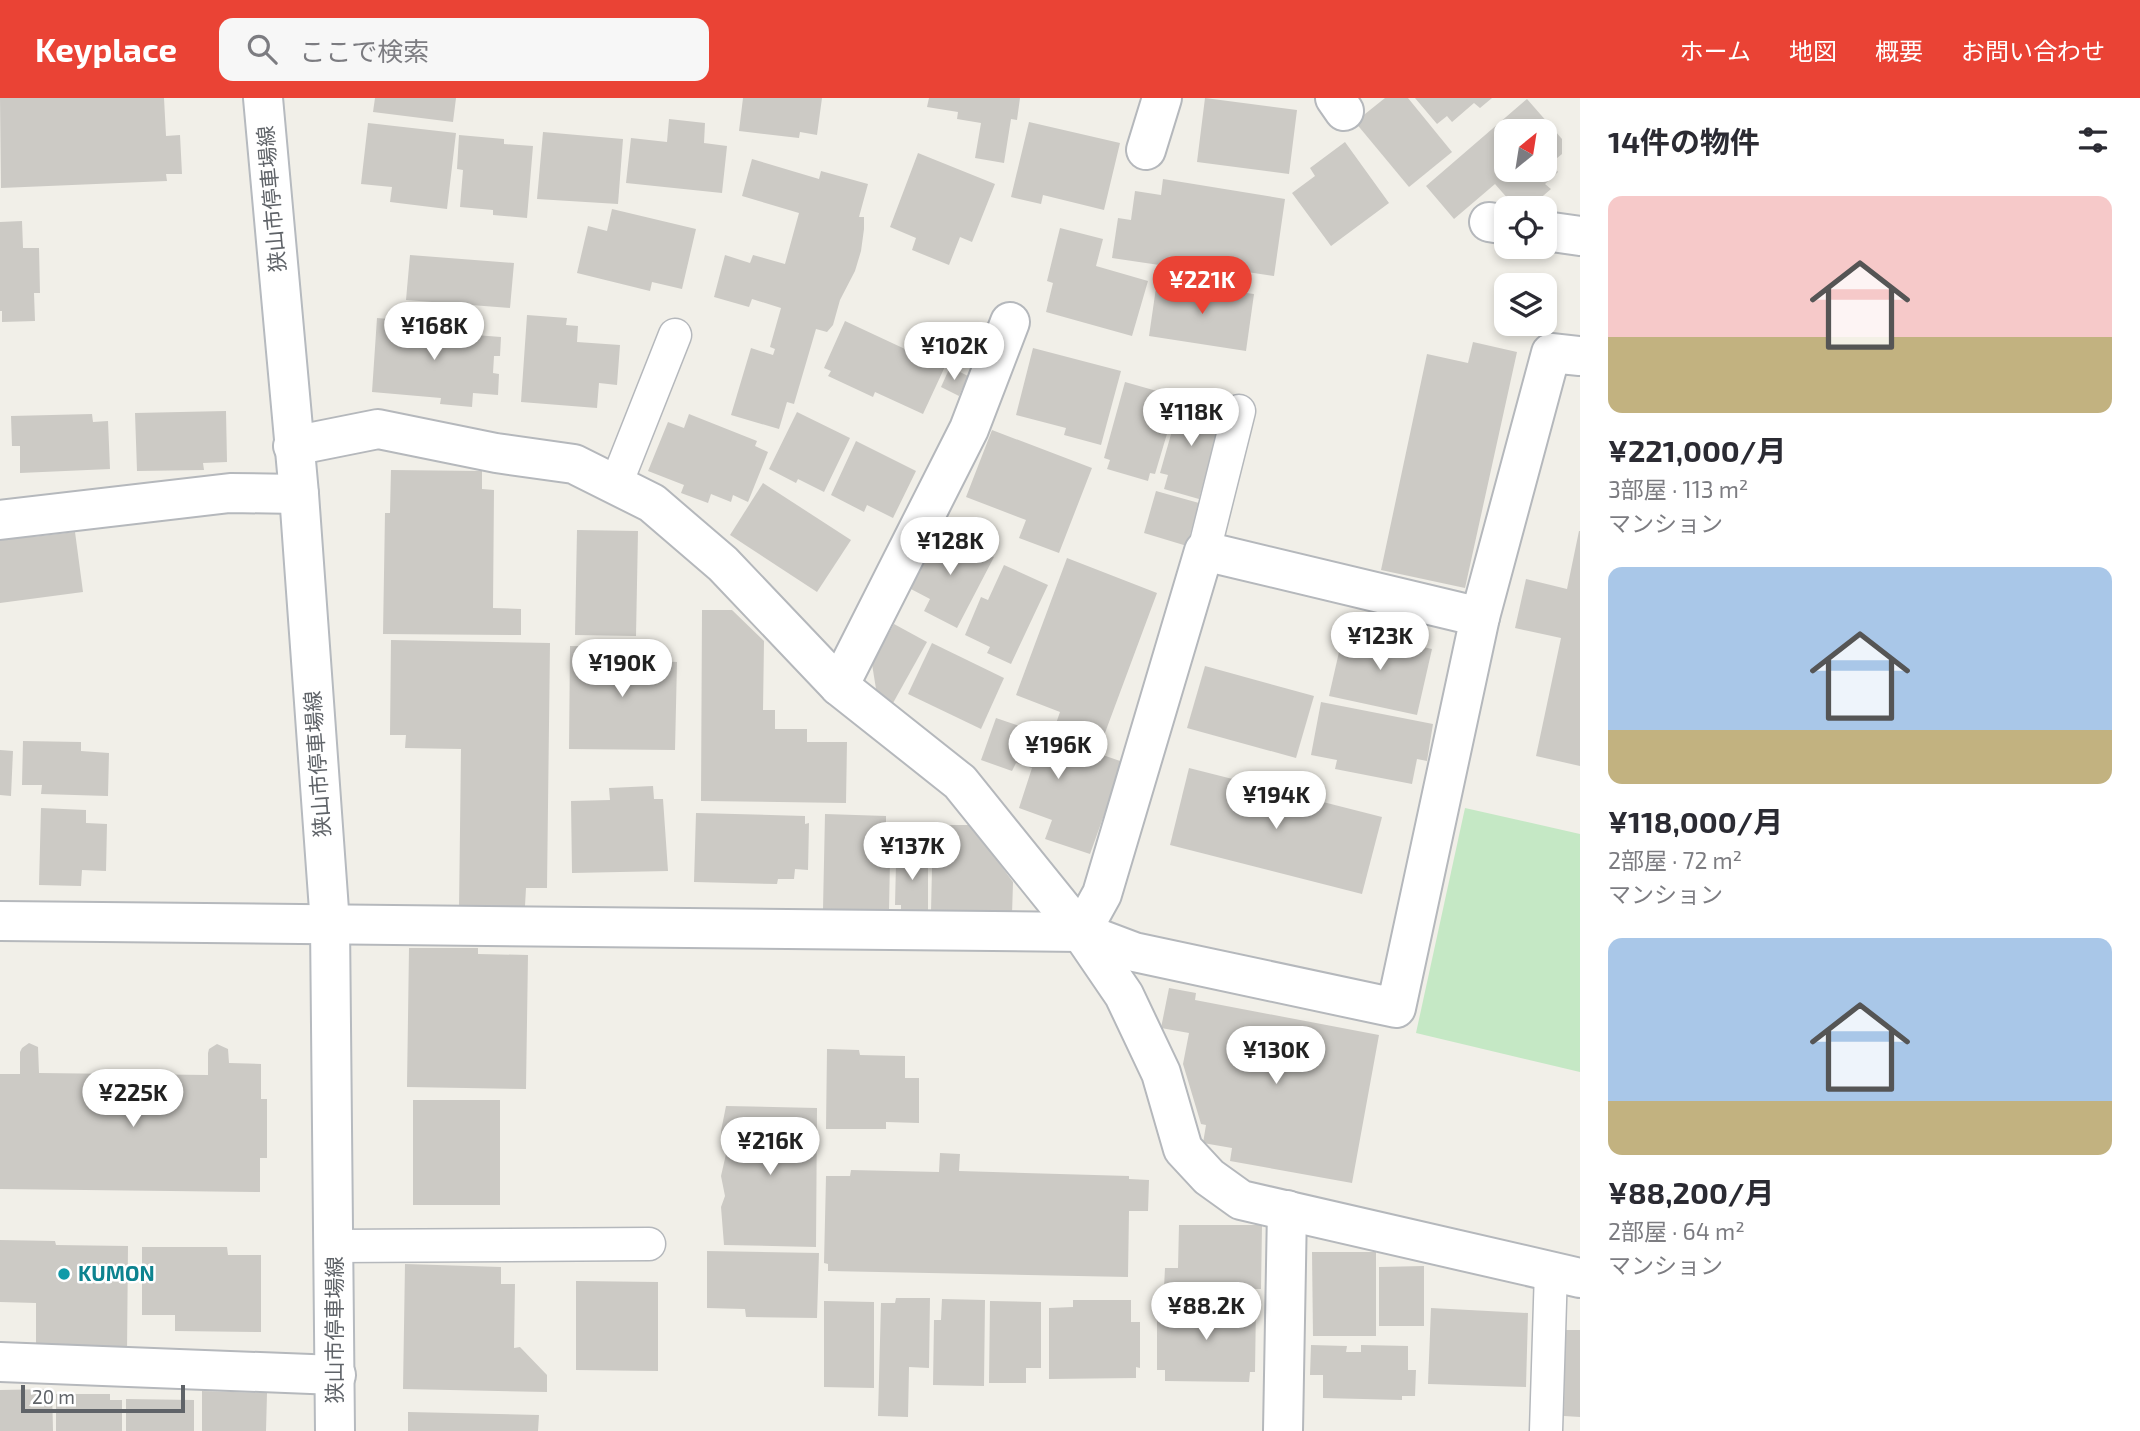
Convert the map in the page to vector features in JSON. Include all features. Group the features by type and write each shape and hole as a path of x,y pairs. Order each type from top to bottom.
{"street":[{"name":"狭山市停車場線","path":"263,98 299,494 330,924 335,1431"},
{"path":"1146,150 1162,98"},
{"path":"1557,233 1580,236"},
{"path":"839,686 969,429 1010,322"},
{"path":"0,921 1082,932 1134,952 1396,1008 1479,617 1551,353 1580,356"},
{"path":"293,446 378,429 496,453 573,464 652,503 723,564 839,686 960,782 1082,932 1124,995 1161,1073 1183,1149 1209,1177 1241,1199 1565,1274"},
{"path":"0,520 230,493 299,494"},
{"path":"1082,932 1102,894 1204,551 1479,617"},
{"path":"1283,1431 1287,1210"},
{"path":"0,1363 336,1375"}],"lane":[{"path":"616,484 675,335"},
{"path":"1204,551 1239,411"},
{"path":"334,1246 649,1244"},
{"path":"1546,1431 1565,1274"}],"green space":[{"path":"1465,808 1580,834 1580,1072 1416,1033"}],"building":[{"path":"0,98 164,98 166,136 180,135 182,174 166,174 167,181 1,188"},
{"path":"375,98 456,98 453,122 373,112"},
{"path":"743,98 822,98 817,135 800,132 799,138 739,131"},
{"path":"929,98 1020,98 1017,120 1011,119 1004,163 975,158 981,123 957,119 958,112 927,107"},
{"path":"1205,98 1297,110 1289,174 1197,162"},
{"path":"1385,98 1408,98 1452,152 1409,187 1355,122"},
{"path":"1415,98 1492,98 1480,108 1474,103 1452,122 1447,116 1437,124"},
{"path":"1527,99 1544,119 1504,119"},
{"path":"669,119 705,123 704,143 727,146 722,193 626,183 631,138 667,142"},
{"path":"1029,122 1120,143 1104,210 1043,195 1041,204 1011,197"},
{"path":"368,123 456,133 447,209 390,202 392,187 361,184"},
{"path":"1494,127 1494,182 1547,182 1545,184 1551,189 1543,196 1506,196 1495,184 1454,219 1426,186"},
{"path":"543,132 623,139 618,204 537,199"},
{"path":"1558,134 1562,139 1562,154 1558,157"},
{"path":"459,135 504,139 504,144 533,146 527,218 493,215 493,210 460,207 463,170 457,169"},
{"path":"1345,142 1389,203 1331,246 1292,193 1315,176 1310,168"},
{"path":"918,153 995,184 972,242 960,237 949,265 912,250 916,238 890,227"},
{"path":"752,159 819,179 821,171 868,184 859,217 864,217 864,229 855,271 840,300 833,325 827,332 816,329 794,404 787,402 779,429 731,415 751,348 773,355 775,349 770,347 781,308 752,299 749,307 714,297 725,255 750,263 753,255 785,264 799,213 742,196"},
{"path":"1163,179 1285,199 1274,276 1167,260 1166,266 1112,258 1118,218 1131,220 1135,191 1161,195"},
{"path":"612,209 696,229 682,289 652,282 650,291 577,273 588,226 607,231"},
{"path":"22,221 23,248 39,248 40,293 34,293 35,321 2,322 0,222"},
{"path":"1060,228 1103,239 1096,266 1148,281 1132,336 1046,312 1053,283 1047,281"},
{"path":"410,255 514,263 510,308 406,300"},
{"path":"1157,281 1254,294 1246,351 1149,336"},
{"path":"527,315 567,318 566,325 578,326 577,342 620,345 617,385 599,383 597,408 521,402"},
{"path":"377,318 450,324 450,333 501,337 500,356 494,356 493,373 499,374 498,395 473,393 472,407 440,404 441,398 372,392"},
{"path":"845,321 905,349 908,342 948,360 923,414 875,392 873,397 828,376 831,371 824,368"},
{"path":"1473,342 1517,352 1465,588 1381,570 1427,354 1468,363"},
{"path":"1033,348 1121,371 1101,445 1064,435 1066,428 1016,415"},
{"path":"950,367 968,376 959,396 941,387"},
{"path":"1125,382 1178,397 1155,474 1150,473 1148,481 1107,469 1110,460 1104,458"},
{"path":"1181,399 1223,411 1199,499 1164,489 1168,475 1160,473"},
{"path":"226,411 227,462 203,463 204,470 137,471 135,413"},
{"path":"797,412 850,438 824,492 798,479 796,483 769,469"},
{"path":"92,414 93,422 108,421 110,469 20,473 20,446 12,446 11,416"},
{"path":"689,414 757,441 755,446 768,452 748,502 733,495 731,502 711,494 708,503 681,493 684,485 648,471 668,422 684,428"},
{"path":"992,430 1092,468 1059,553 1019,538 1026,520 966,497"},
{"path":"856,441 916,471 893,518 867,505 864,512 831,495"},
{"path":"391,470 482,471 482,489 494,490 493,608 521,609 521,635 383,634 385,513 390,513"},
{"path":"763,483 851,540 817,592 730,535"},
{"path":"1156,491 1199,503 1187,546 1144,533"},
{"path":"939,529 994,557 957,628 924,611 930,599 909,588"},
{"path":"577,530 638,531 636,636 575,635"},
{"path":"1579,531 1580,766 1536,756 1561,638 1515,628 1526,579 1567,589"},
{"path":"75,532 83,592 0,603 0,538"},
{"path":"1067,558 1157,593 1099,749 1053,732 1060,712 1016,695"},
{"path":"1004,565 1048,585 1011,664 987,653 990,647 965,635 981,597 988,600"},
{"path":"702,610 732,610 764,641 763,710 775,710 775,729 807,729 807,742 847,742 846,803 701,801"},
{"path":"894,624 927,642 893,703 877,695 872,664"},
{"path":"1344,630 1432,649 1417,715 1329,696"},
{"path":"391,640 550,643 547,888 526,888 525,906 488,906 488,911 459,910 461,749 405,748 406,735 390,735"},
{"path":"932,643 1004,678 981,729 908,694"},
{"path":"570,646 659,647 659,661 677,662 675,750 569,749"},
{"path":"1205,666 1314,696 1296,758 1187,728"},
{"path":"1321,702 1433,724 1427,761 1417,759 1412,784 1335,769 1337,760 1311,755"},
{"path":"996,718 1123,762 1090,854 1045,839 1052,820 1019,808 1032,768 1016,763 1012,771 981,760"},
{"path":"23,741 81,742 81,751 109,753 108,796 41,794 42,785 22,785"},
{"path":"0,750 13,751 11,796 0,795"},
{"path":"1189,768 1382,817 1362,894 1170,845"},
{"path":"653,786 654,799 663,799 668,871 572,873 571,801 610,800 609,788"},
{"path":"41,808 86,810 86,823 107,824 106,871 82,870 81,886 39,885"},
{"path":"696,813 805,816 805,824 809,823 808,870 795,869 794,879 778,879 777,884 694,882"},
{"path":"825,814 886,816 886,859 890,859 889,910 823,909"},
{"path":"933,825 971,825 1013,882 1012,914 931,912"},
{"path":"901,851 928,852 928,912 901,912 901,905 895,905 896,863 901,864"},
{"path":"409,948 478,948 478,954 528,955 526,1089 407,1087"},
{"path":"1169,988 1196,993 1195,1000 1379,1035 1352,1183 1230,1161 1232,1148 1203,1143 1206,1125 1201,1124 1183,1064 1189,1033 1161,1028"},
{"path":"29,1043 38,1047 39,1073 208,1075 209,1049 217,1044 228,1049 229,1063 261,1064 261,1099 267,1099 267,1158 260,1158 260,1192 0,1189 0,1074 20,1074 20,1052"},
{"path":"827,1049 859,1050 860,1055 905,1056 905,1078 919,1078 919,1123 886,1122 886,1129 826,1129"},
{"path":"413,1100 500,1100 500,1205 413,1205"},
{"path":"726,1106 817,1108 816,1247 724,1245 721,1207 725,1196 721,1176 726,1154 721,1131"},
{"path":"940,1153 960,1154 959,1171 1129,1176 1129,1179 1149,1180 1148,1211 1129,1211 1128,1277 828,1271 828,1264 824,1263 826,1176 850,1176 851,1170 939,1172"},
{"path":"1179,1225 1262,1225 1261,1289 1164,1288 1165,1268 1178,1268"},
{"name":"KUMON","path":"0,1240 55,1241 56,1245 128,1246 127,1353 36,1345 36,1303 0,1302"},
{"path":"142,1247 227,1247 228,1255 261,1255 261,1332 175,1331 175,1315 142,1315"},
{"path":"707,1251 819,1253 817,1318 746,1317 745,1309 707,1308"},
{"path":"1312,1252 1376,1252 1376,1336 1313,1336"},
{"path":"405,1264 501,1267 501,1284 515,1284 514,1348 520,1347 547,1375 547,1392 403,1389"},
{"path":"1424,1266 1424,1326 1379,1326 1379,1267"},
{"path":"576,1281 658,1282 658,1371 576,1370"},
{"path":"896,1298 930,1298 929,1368 909,1367 908,1417 878,1416 881,1303 895,1303"},
{"path":"942,1299 985,1300 984,1386 933,1385 934,1320 941,1320"},
{"path":"1073,1300 1131,1300 1131,1322 1140,1322 1140,1368 1136,1367 1136,1378 1049,1379 1049,1308 1073,1307"},
{"path":"824,1301 874,1302 874,1388 824,1387"},
{"path":"990,1301 1041,1302 1041,1368 1026,1368 1026,1383 989,1383"},
{"path":"1157,1303 1256,1304 1255,1372 1250,1372 1249,1382 1165,1381 1165,1370 1157,1370"},
{"path":"1431,1308 1528,1313 1526,1387 1428,1384"},
{"path":"1565,1330 1580,1330 1580,1417 1564,1416"},
{"path":"1311,1345 1347,1346 1346,1352 1361,1352 1361,1345 1408,1346 1408,1370 1416,1370 1415,1396 1402,1396 1402,1400 1323,1398 1323,1375 1310,1375"},
{"path":"52,1389 53,1431 0,1431 0,1390"},
{"path":"202,1391 267,1393 266,1431 202,1431"},
{"path":"56,1394 110,1394 110,1400 122,1400 122,1431 56,1431"},
{"path":"126,1399 194,1400 194,1431 126,1431"},
{"path":"408,1412 539,1415 538,1431 408,1431"}],"place":[{"name":"KUMON","path":"64,1274"}]}
